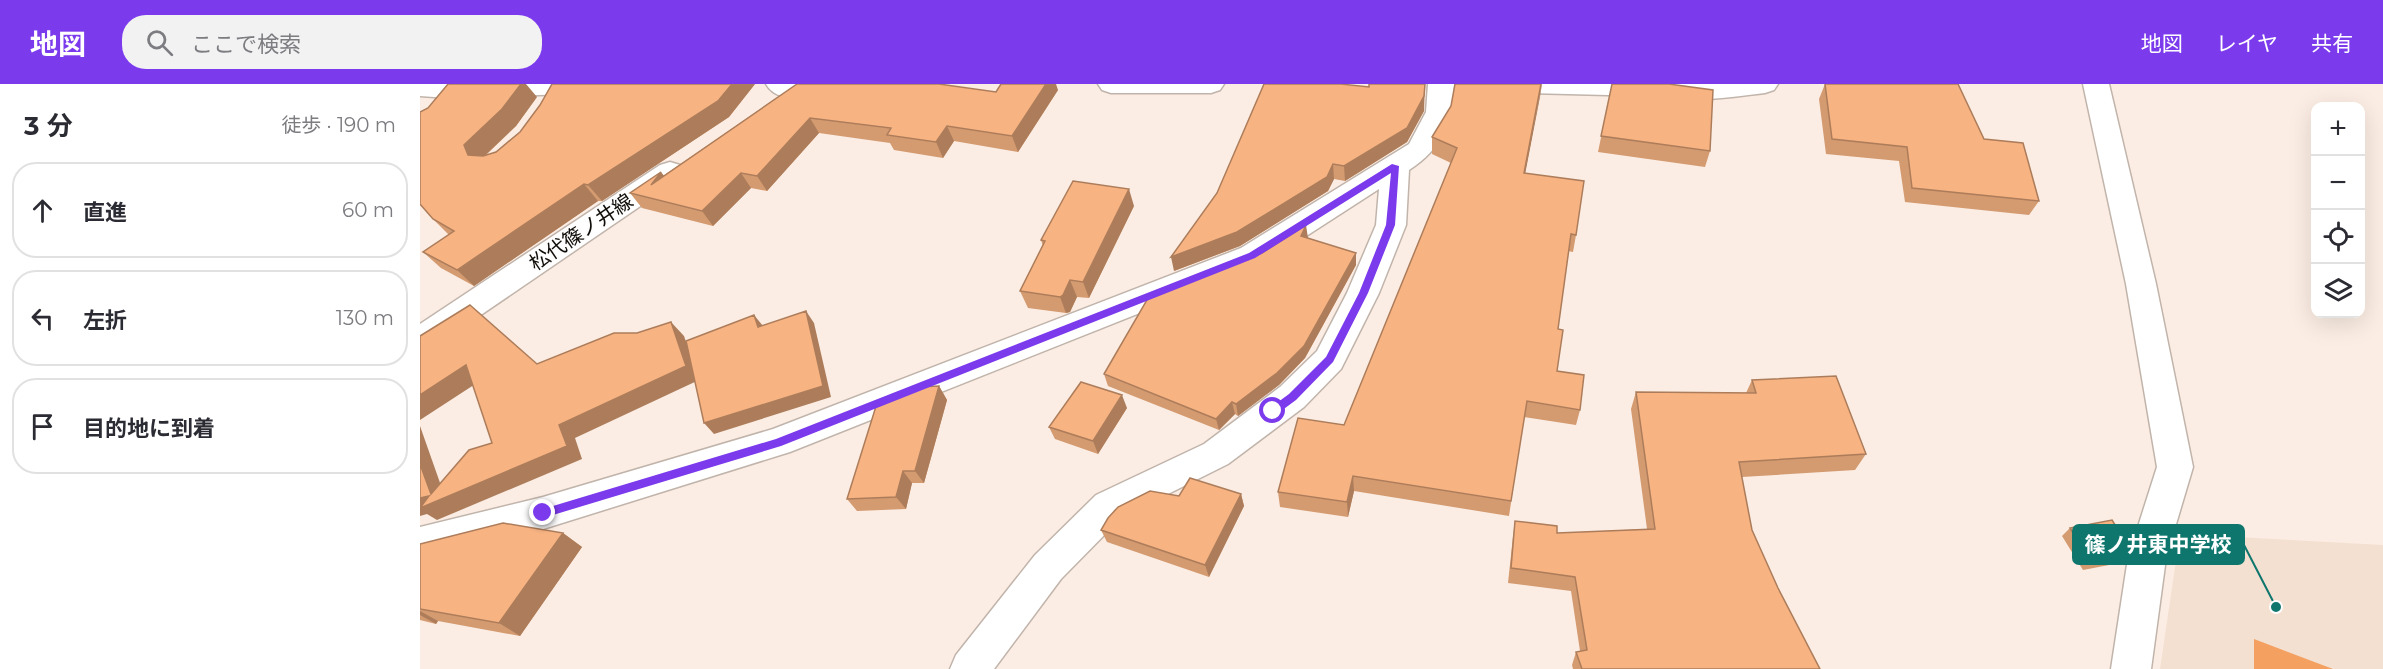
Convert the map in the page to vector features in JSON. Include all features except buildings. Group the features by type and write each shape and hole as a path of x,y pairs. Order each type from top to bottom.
{"street":[{"path":"420,87 548,97 602,84"},
{"path":"1111,84 1210,84"},
{"path":"420,544 543,513 778,442 1252,255 1419,150 1440,112 1441,84"},
{"path":"1528,84 1650,86 1707,90 1765,84"},
{"path":"2096,84 2141,284 2175,467 2147,558 2131,669"},
{"path":"763,110 791,86"},
{"name":"松代篠ノ井線","path":"420,340 694,156"},
{"path":"970,669 1048,567 1109,506 1216,454 1292,397 1329,360 1363,293 1390,225 1395,166"}],"shaded area":[{"path":"2180,534 2383,545 2383,669 2160,669"},
{"path":"2254,639 2333,669 2254,669"}],"place":[{"name":"篠ノ井東中学校","path":"2276,607"}],"route":[{"path":"543,513 778,442 1252,255 1395,166 1390,225 1363,293 1329,360 1292,397 1273,411"}]}
